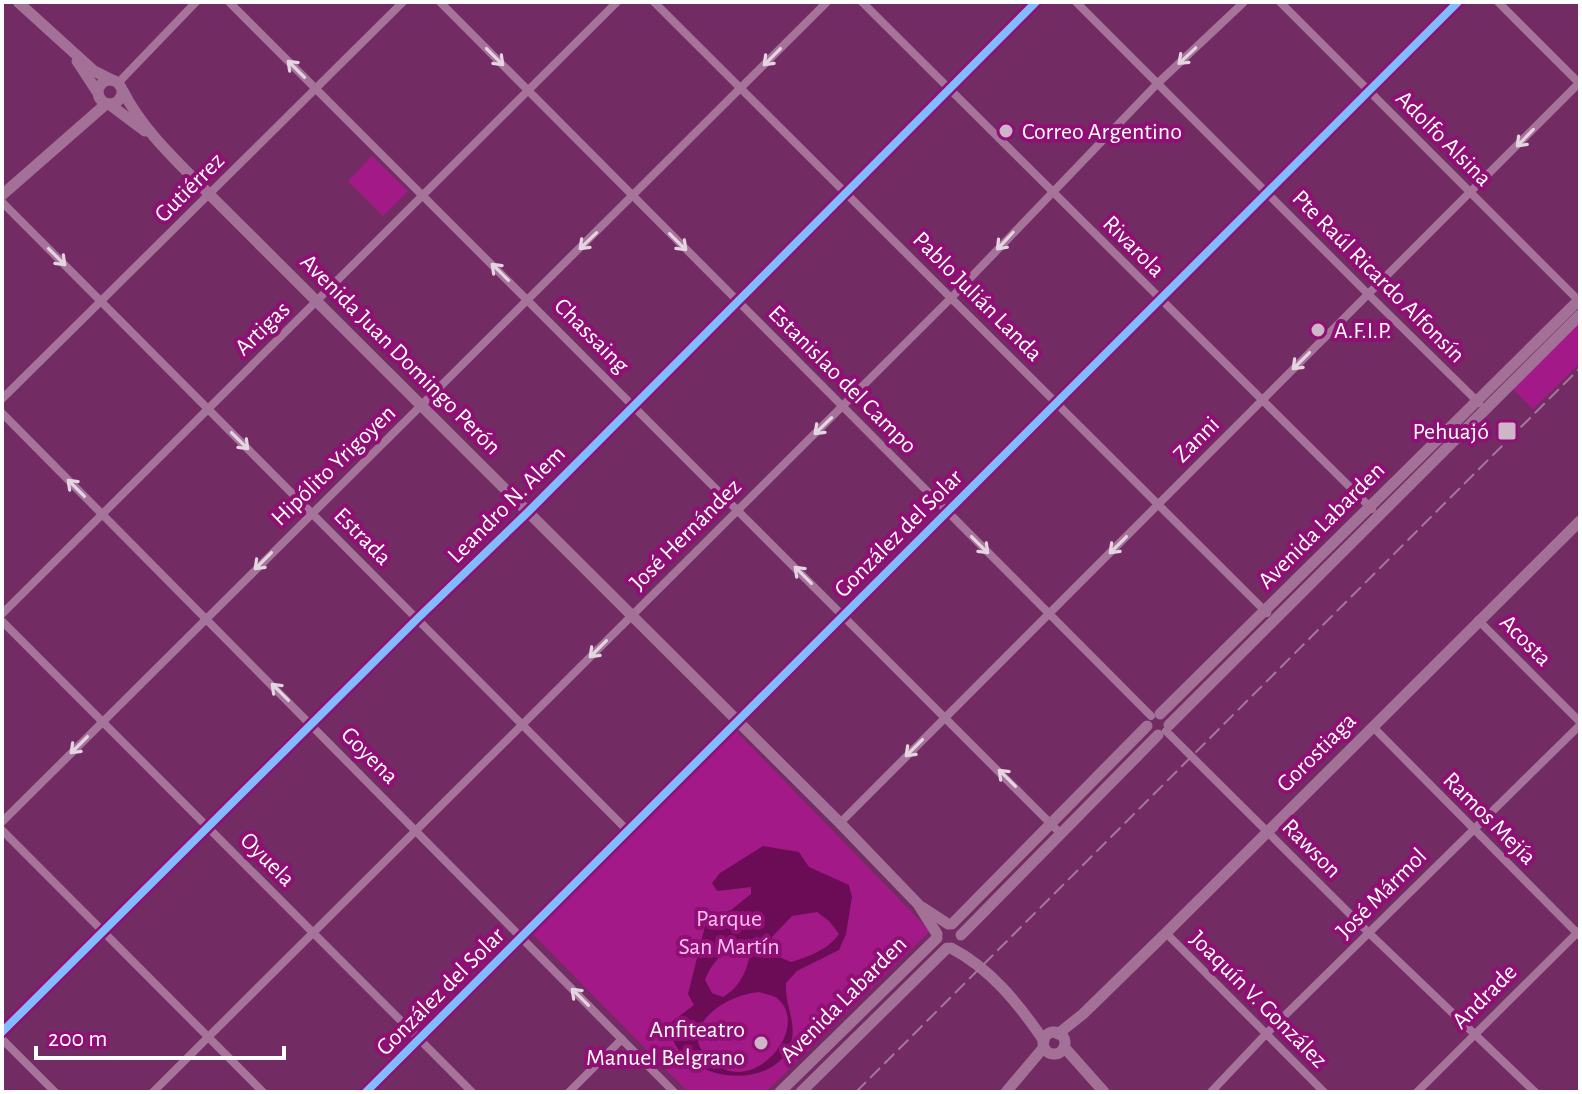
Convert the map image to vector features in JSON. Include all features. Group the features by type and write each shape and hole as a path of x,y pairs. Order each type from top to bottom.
{"main road":[{"name":"Avenida Juan Domingo Perón","path":"18,2 94,71 117,85 158,141 210,195 840,823 918,904 937,936"},
{"name":"Avenida Juan Domingo Perón","path":"64,45 103,99 158,141"},
{"path":"101,84 117,85 118,102 103,99 101,84"},
{"path":"2,195 103,99"},
{"name":"Avenida Labarden","path":"1375,512 1476,399 1580,301"},
{"name":"Avenida Labarden","path":"950,924 1153,719 1269,615 1580,315"},
{"name":"Gorostiaga","path":"1006,1092 1580,521"},
{"name":"Avenida Labarden","path":"961,936 1164,730 1269,615"},
{"path":"1166,718 1164,730 1151,732 1153,719 1166,718"},
{"name":"Avenida Juan Domingo Perón","path":"918,904 950,924"},
{"path":"973,960 940,944 937,936 941,927 950,924 958,927 973,960 1104,1092"},
{"name":"Avenida Labarden","path":"780,1092 937,936"},
{"path":"949,948 957,945 961,936"},
{"name":"Avenida Labarden","path":"801,1092 949,948"}],"street":[{"path":"117,85 196,2"},
{"name":"Chassaing","path":"229,2 1061,834"},
{"name":"Gutiérrez","path":"2,399 403,2"},
{"name":"Estanislao del Campo","path":"440,2 1153,719"},
{"name":"Artigas","path":"2,614 617,2"},
{"name":"Pablo Julián Landa","path":"654,2 1269,615"},
{"name":"Hipólito Yrigoyen","path":"2,822 827,2"},
{"name":"Rivarola","path":"862,2 1375,512"},
{"name":"Leandro N. Alem","path":"2,1032 528,512 1036,2"},
{"name":"Pte Raúl Ricardo Alfonsín","path":"1076,2 1486,409"},
{"name":"José Hernández","path":"153,1092 843,407 1157,84 1244,2"},
{"name":"Adolfo Alsina","path":"1280,2 1580,301"},
{"name":"González del Solar","path":"366,1092 1458,2"},
{"path":"1498,2 1580,83"},
{"name":"Zanni","path":"840,823 1580,83"},
{"name":"Estrada","path":"2,202 628,831"},
{"name":"Goyena","path":"2,413 674,1092"},
{"name":"Acosta","path":"1478,620 1580,723"},
{"name":"Oyuela","path":"2,621 472,1092"},
{"name":"José Mármol","path":"1211,1092 1580,723"},
{"name":"Ramos Mejía","path":"1373,727 1579,933"},
{"name":"Rawson","path":"1164,730 1535,1092"},
{"path":"2,830 263,1092"},
{"name":"Joaquín V. González","path":"1166,933 1324,1092"},
{"name":"Andrade","path":"1417,1092 1579,933"},
{"path":"2,1039 55,1092"},
{"path":"569,1092 622,1039"}],"green space":[{"path":"372,156 408,191 383,216 348,181"},
{"path":"1580,322 1580,363 1533,409 1512,388"},
{"name":"Parque San Martín","path":"734,729 930,931 766,1092 688,1092 529,930"}],"shaded area":[{"path":"763,846 799,852 809,867 849,885 852,897 846,934 839,950 797,971 786,983 793,1027 791,1045 773,1066 756,1074 718,1074 700,1067 684,1056 674,1042 669,1024 694,1005 688,994 707,918 731,910 751,894 751,887 717,891 712,883 720,873","holes":["817,912 839,934 835,939 818,952 791,962 777,956 772,937 792,916","746,939 752,947 743,975 723,997 712,993 705,980 708,973 721,955","759,992 777,998 786,1010 788,1024 784,1039 763,1063 749,1070 733,1072 718,1066 704,1054 698,1041 699,1029 717,1008"]}],"railway":[{"path":"856,1092 1580,368"}],"cycle path":[{"path":"2,1032 528,512 1036,2"},
{"path":"366,1092 1458,2"}],"place":[{"name":"Correo Argentino","path":"1006,131"},
{"name":"A.F.I.P.","path":"1318,330"},
{"name":"Pehuajó","path":"1507,431"},
{"name":"Anfiteatro Manuel Belgrano","path":"761,1043"}]}
